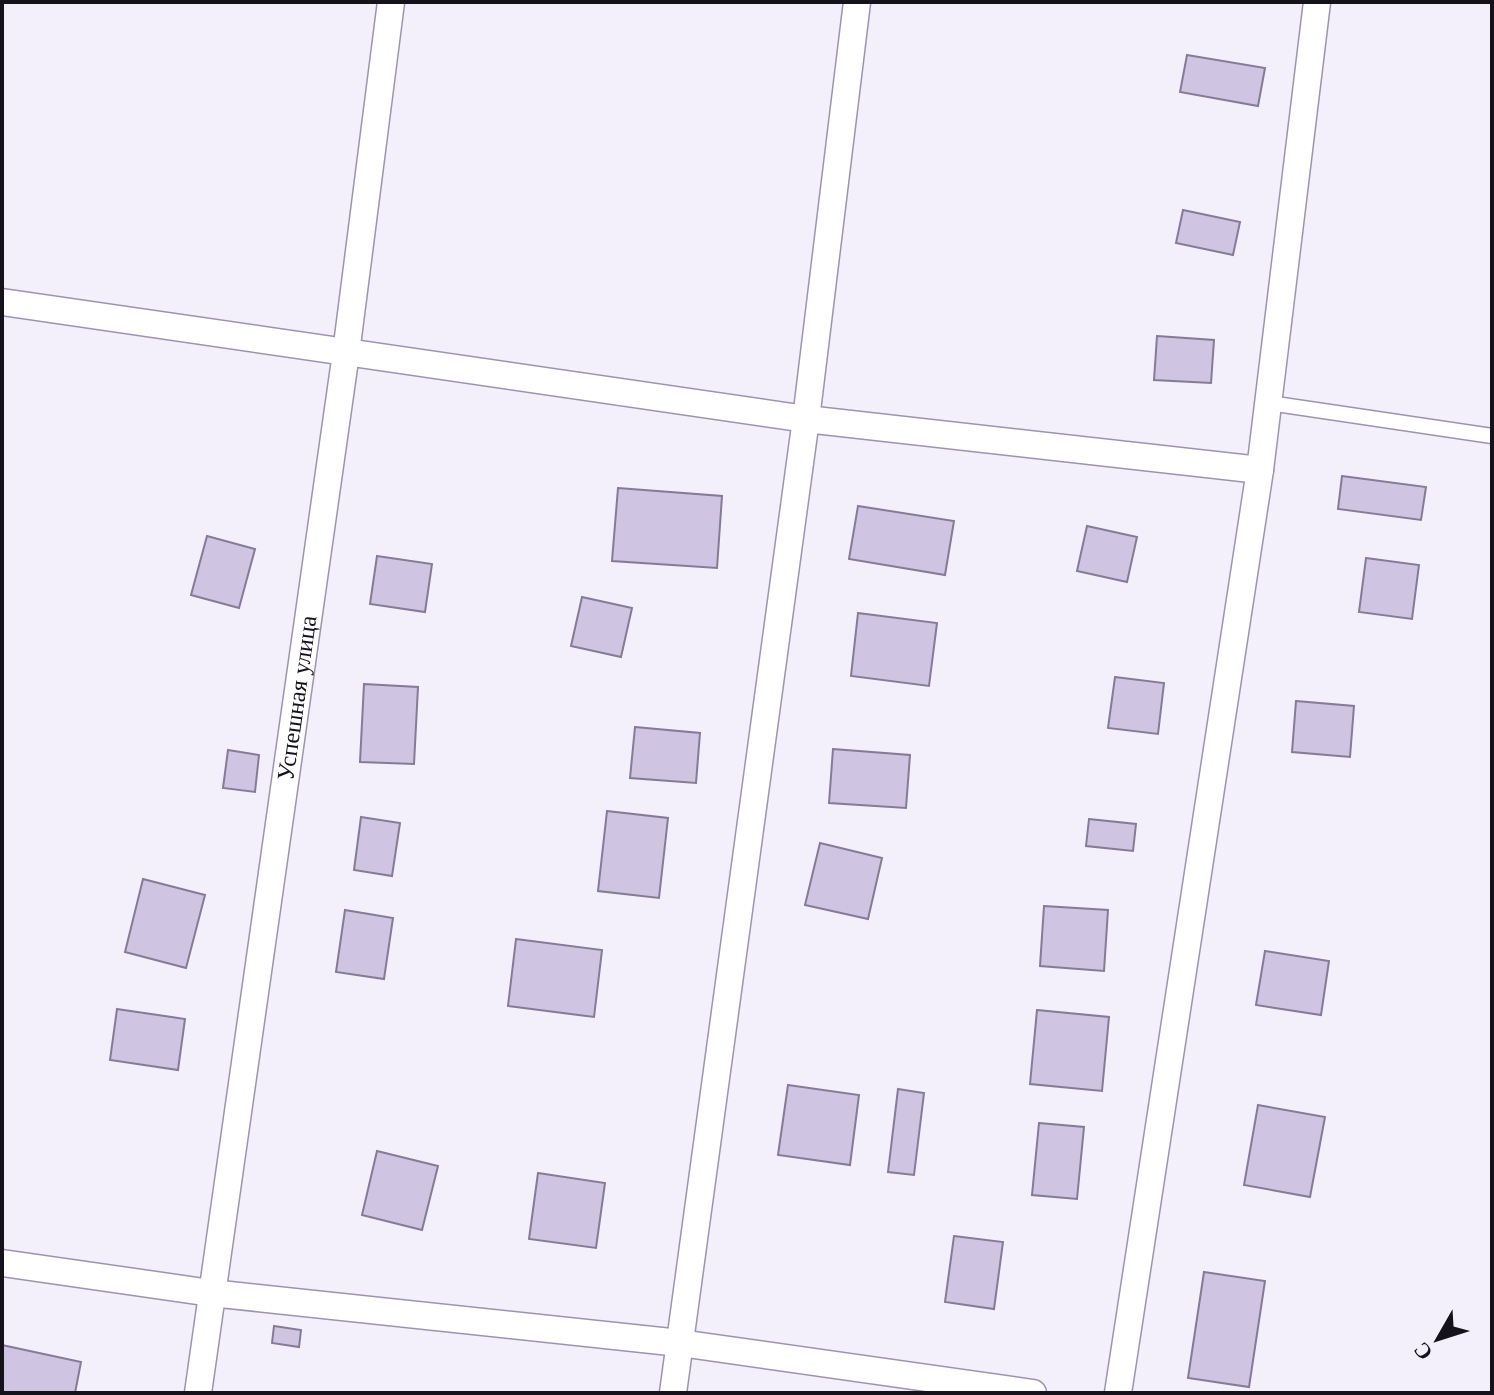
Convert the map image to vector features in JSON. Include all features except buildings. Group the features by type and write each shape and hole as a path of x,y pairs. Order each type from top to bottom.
{"street":[{"name":"Успешная улица","path":"198,1393 346,353 391,2"},
{"path":"673,1393 806,419 857,2"},
{"path":"1118,1393 1260,470 1317,2"},
{"path":"2,302 806,419 1260,470"},
{"path":"2,1263 211,1293 680,1343 1033,1393"}],"lane":[{"path":"1269,403 1492,436"}]}
